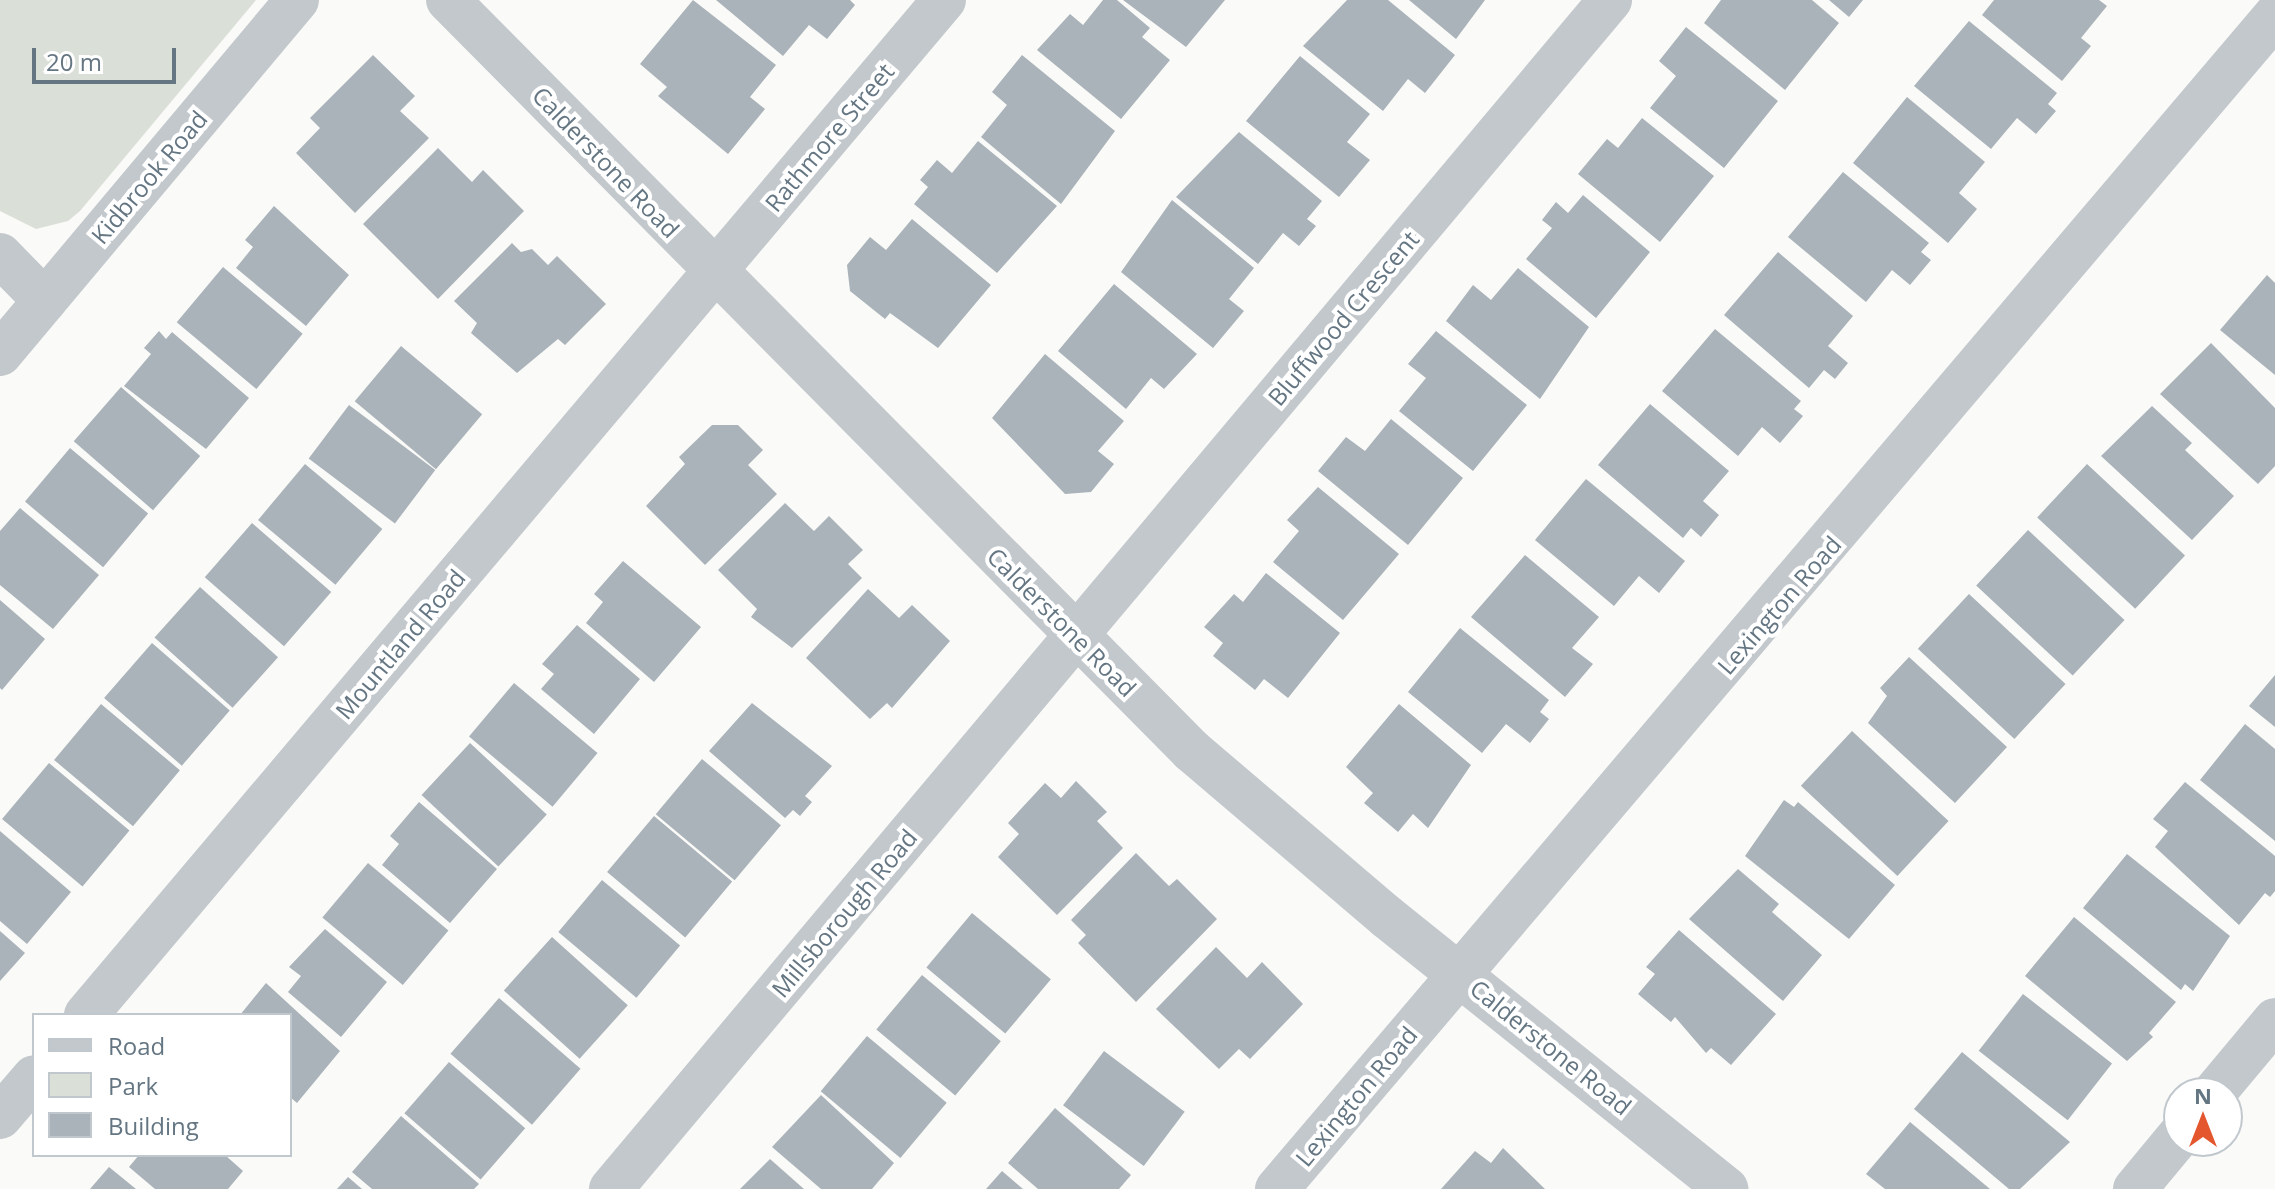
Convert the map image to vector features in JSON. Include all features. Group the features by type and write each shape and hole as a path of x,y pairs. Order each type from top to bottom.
{"street":[{"name":"Kidbrook Road","path":"0,354 297,0"},
{"name":"Calderstone Road","path":"448,0 1076,637 1242,796 1726,1189"},
{"name":"Rathmore Street","path":"714,273 944,0"},
{"name":"Bluffwood Crescent","path":"1076,637 1610,0"},
{"name":"Lexington Road","path":"1277,1189 1459,974 1790,594 2275,16"},
{"path":"0,255 45,301"},
{"name":"Mountland Road","path":"88,1013 714,273"},
{"name":"Millsborough Road","path":"611,1189 1076,637"},
{"path":"2227,1077 2275,1020"},
{"path":"0,1117 32,1079"},
{"path":"2135,1189 2163,1155"}],"green space":[{"path":"0,0 256,0 80,211 68,221 36,229 0,211"}],"building":[{"path":"693,0 776,65 750,97 765,109 728,154 658,96 667,87 640,64"},
{"path":"716,0 850,0 855,5 827,39 809,25 783,56"},
{"path":"1103,0 1117,0 1150,28 1142,37 1170,60 1121,119 1037,50 1070,14 1083,25"},
{"path":"1123,0 1225,0 1186,47"},
{"path":"1347,0 1388,0 1455,55 1425,93 1408,79 1383,111 1303,46"},
{"path":"1409,0 1485,0 1456,39"},
{"path":"1721,0 1812,0 1839,23 1785,90 1704,23"},
{"path":"1829,0 1863,0 1849,17"},
{"path":"1994,0 2099,0 2107,6 2081,38 2091,46 2062,81 1982,15"},
{"path":"1969,21 2057,93 2048,104 2056,111 2036,134 2017,118 1991,149 1914,86"},
{"path":"1686,27 1778,101 1724,168 1650,108 1676,76 1659,61"},
{"path":"373,55 415,96 400,111 429,138 355,213 296,153 320,128 310,118"},
{"path":"1022,55 1115,131 1061,204 981,137 1007,105 992,92"},
{"path":"1300,56 1370,114 1347,142 1370,160 1339,197 1246,121"},
{"path":"1907,97 1985,162 1959,193 1977,209 1948,243 1853,163"},
{"path":"1642,118 1714,176 1660,242 1578,174 1607,139 1618,148"},
{"path":"1239,132 1322,201 1307,219 1316,226 1299,246 1283,233 1258,264 1176,197"},
{"path":"978,141 1057,206 997,273 914,204 928,187 920,180 937,160 952,173"},
{"path":"438,148 472,182 483,170 524,211 438,299 363,224"},
{"path":"1843,172 1929,243 1921,252 1931,260 1910,285 1892,270 1866,302 1788,237"},
{"path":"1583,195 1650,252 1596,318 1526,259 1552,228 1542,220 1556,202 1568,213"},
{"path":"1172,200 1254,268 1229,299 1244,311 1213,348 1121,272"},
{"path":"274,206 349,275 306,326 236,268 253,247 245,240"},
{"path":"912,219 991,285 938,348 890,313 885,319 850,291 847,265 870,237 886,250"},
{"path":"512,243 521,252 532,249 548,265 557,256 606,304 565,345 558,339 517,373 471,333 477,323 454,301"},
{"path":"1778,252 1853,316 1828,346 1848,363 1835,379 1824,370 1809,388 1724,315"},
{"path":"223,267 303,334 256,389 177,322"},
{"path":"1518,268 1589,327 1540,399 1446,321 1473,285 1491,300"},
{"path":"2267,275 2275,283 2275,375 2220,330"},
{"path":"1114,284 1197,354 1164,389 1151,378 1126,409 1058,351"},
{"path":"1715,329 1801,401 1794,409 1803,416 1780,443 1762,427 1738,456 1662,391"},
{"path":"159,331 166,339 172,332 249,398 206,449 124,386 151,354 144,348"},
{"path":"1436,331 1527,405 1473,471 1399,411 1426,378 1408,364"},
{"path":"2211,343 2275,408 2275,466 2258,484 2160,394"},
{"path":"401,346 482,414 436,469 355,401"},
{"path":"1045,354 1124,421 1098,451 1114,464 1091,492 1065,494 992,418"},
{"path":"121,387 200,456 153,510 74,441"},
{"path":"1650,404 1729,471 1703,501 1719,515 1701,537 1691,528 1683,538 1598,465"},
{"path":"349,405 435,470 395,524 309,459"},
{"path":"2152,406 2192,443 2185,450 2234,496 2192,540 2101,456"},
{"path":"1391,419 1463,478 1408,545 1318,471 1346,437 1365,451"},
{"path":"712,425 738,425 763,450 748,465 777,494 705,565 646,506 685,464 679,457"},
{"path":"70,448 148,514 103,567 25,502"},
{"path":"305,464 382,529 335,585 258,520"},
{"path":"2087,464 2185,555 2135,609 2037,517"},
{"path":"1586,479 1685,561 1659,593 1639,576 1614,606 1535,540"},
{"path":"1318,487 1399,554 1343,620 1273,562 1299,531 1287,520"},
{"path":"785,503 814,531 829,516 863,550 848,564 862,578 792,648 751,617 757,609 718,570"},
{"path":"20,508 99,575 53,629 0,585 0,531"},
{"path":"252,523 331,592 284,646 205,577"},
{"path":"2028,530 2125,620 2073,676 1976,586"},
{"path":"1525,555 1599,617 1572,648 1593,664 1565,697 1471,617"},
{"path":"623,561 701,627 654,682 586,623 603,602 594,594"},
{"path":"1266,573 1340,633 1288,698 1264,679 1255,690 1213,656 1223,643 1204,627 1234,594 1243,602"},
{"path":"200,587 278,657 233,708 154,638"},
{"path":"868,589 899,618 912,605 950,641 892,708 887,703 870,719 806,658"},
{"path":"1969,594 2066,684 2014,739 1918,649"},
{"path":"0,600 45,639 2,690 0,688"},
{"path":"577,625 640,679 594,734 541,689 554,674 542,664"},
{"path":"1460,628 1549,700 1540,712 1549,719 1530,743 1506,724 1482,753 1408,692"},
{"path":"152,643 230,711 182,766 104,698"},
{"path":"1909,657 2007,747 1955,803 1868,723 1887,696 1880,688"},
{"path":"2275,675 2275,727 2249,706"},
{"path":"514,683 597,753 553,807 469,737"},
{"path":"752,703 832,766 805,796 812,802 800,816 793,810 785,818 709,751"},
{"path":"101,704 180,770 133,826 54,760"},
{"path":"1399,704 1471,765 1428,828 1413,814 1398,832 1364,803 1373,793 1346,767"},
{"path":"2245,724 2275,749 2275,841 2200,780"},
{"path":"1852,731 1949,821 1897,876 1801,786"},
{"path":"470,743 547,815 498,867 422,795"},
{"path":"702,759 781,825 735,880 656,814"},
{"path":"49,763 129,830 83,886 2,819"},
{"path":"1076,781 1107,812 1097,821 1123,848 1057,915 998,857 1019,834 1008,823 1045,783 1061,798"},
{"path":"2185,782 2275,856 2275,891 2270,897 2265,893 2239,925 2155,847 2168,831 2153,819"},
{"path":"1784,800 1794,807 1798,802 1895,885 1849,939 1745,856"},
{"path":"419,802 497,869 450,923 382,865 399,844 390,836"},
{"path":"654,816 732,882 685,937 607,872"},
{"path":"0,831 71,892 27,944 0,921"},
{"path":"1136,853 1169,886 1177,879 1217,919 1136,1002 1078,943 1086,935 1071,920"},
{"path":"2127,854 2230,936 2193,991 2185,984 2181,990 2083,908"},
{"path":"368,863 448,930 403,985 322,917"},
{"path":"1738,869 1779,904 1772,912 1822,955 1783,1001 1689,919"},
{"path":"602,880 680,946 636,998 558,932"},
{"path":"972,913 1051,979 1005,1034 926,967"},
{"path":"2074,917 2176,1002 2149,1033 2153,1037 2127,1061 2025,976"},
{"path":"325,929 387,982 341,1037 288,992 301,976 289,967"},
{"path":"1679,930 1776,1014 1731,1065 1711,1048 1706,1053 1675,1017 1671,1022 1638,994 1655,974 1646,967"},
{"path":"0,931 25,953 0,981"},
{"path":"552,937 628,1005 580,1059 504,991"},
{"path":"1216,947 1247,978 1262,962 1303,1004 1250,1059 1239,1049 1219,1069 1156,1009"},
{"path":"922,975 1001,1041 955,1096 876,1029"},
{"path":"266,983 340,1051 297,1103 292,1099 292,1013 242,1013"},
{"path":"2023,994 2112,1064 2068,1120 1979,1051"},
{"path":"499,998 581,1069 532,1125 450,1054"},
{"path":"867,1036 947,1103 900,1158 821,1091"},
{"path":"1104,1051 1185,1112 1144,1166 1063,1105"},
{"path":"1962,1052 2070,1142 2020,1189 2009,1189 1914,1109"},
{"path":"449,1062 525,1128 481,1180 404,1113"},
{"path":"821,1095 894,1163 872,1189 821,1189 772,1147"},
{"path":"1055,1108 1131,1175 1119,1189 1038,1189 1008,1163"},
{"path":"401,1116 479,1184 474,1189 372,1189 352,1172"},
{"path":"1910,1122 1990,1189 1885,1189 1866,1174"},
{"path":"1503,1148 1545,1189 1441,1189 1475,1151 1491,1163"},
{"path":"137,1157 227,1157 243,1171 228,1189 155,1189 129,1167"},
{"path":"770,1159 804,1189 740,1189"},
{"path":"109,1167 136,1189 90,1189"},
{"path":"1002,1171 1023,1189 986,1189"},
{"path":"348,1177 362,1189 337,1189"}]}
